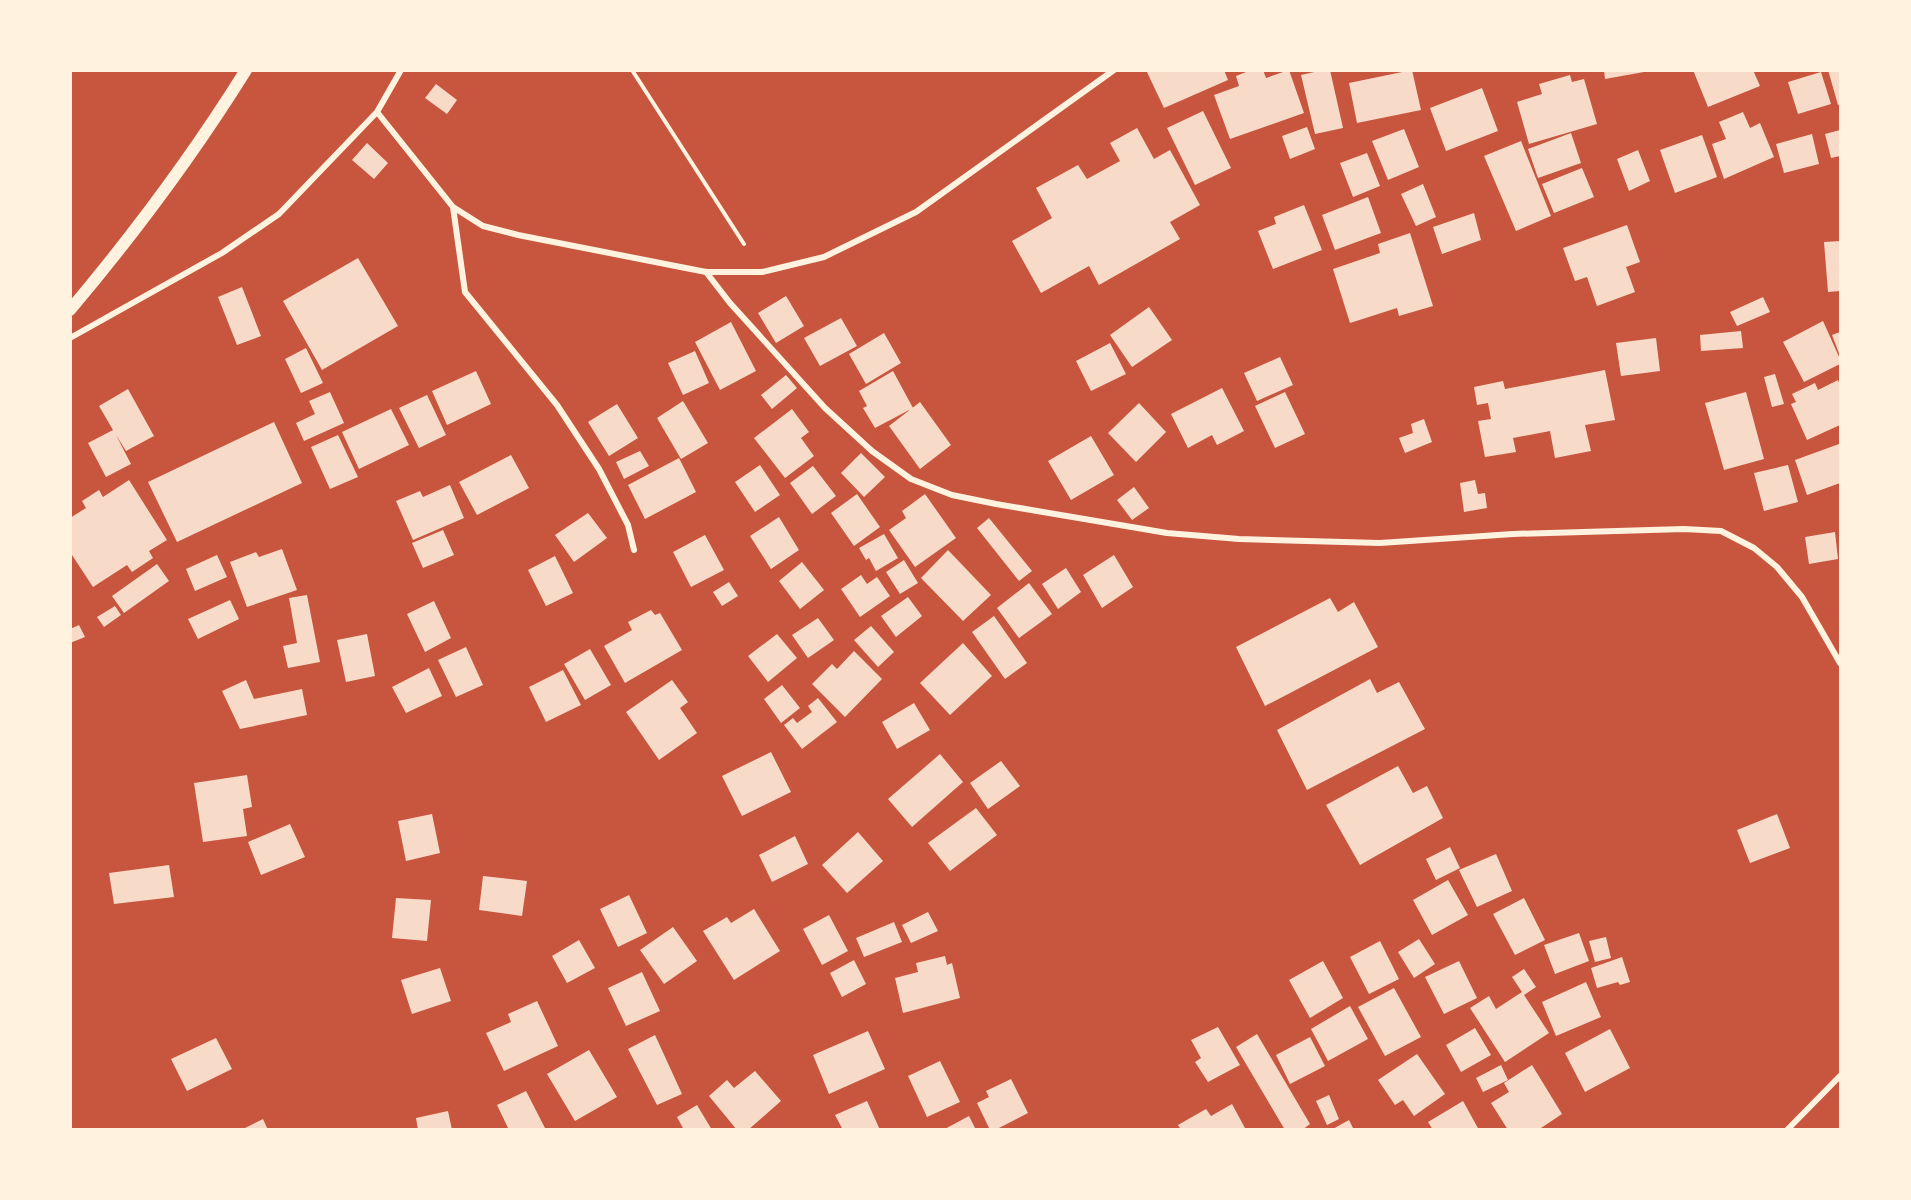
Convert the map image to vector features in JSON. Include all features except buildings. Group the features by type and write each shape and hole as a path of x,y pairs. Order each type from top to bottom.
{"main road":[{"path":"70,310 125,244 206,134 246,70"}],"street":[{"path":"70,338 222,254 279,214 377,112 401,70"},
{"path":"377,112 453,207 483,226 706,272 762,272 824,257 916,212 1114,70"},
{"path":"453,207 465,292 557,405 599,469 628,525 634,550"},
{"path":"706,272 730,303 825,408 872,451 911,479 952,495 1167,533 1239,539 1380,543 1513,534 1684,529 1721,531 1754,548 1777,567 1802,597 1840,663"},
{"path":"1787,1130 1840,1076"}],"path":[{"path":"632,70 762,272"}]}
